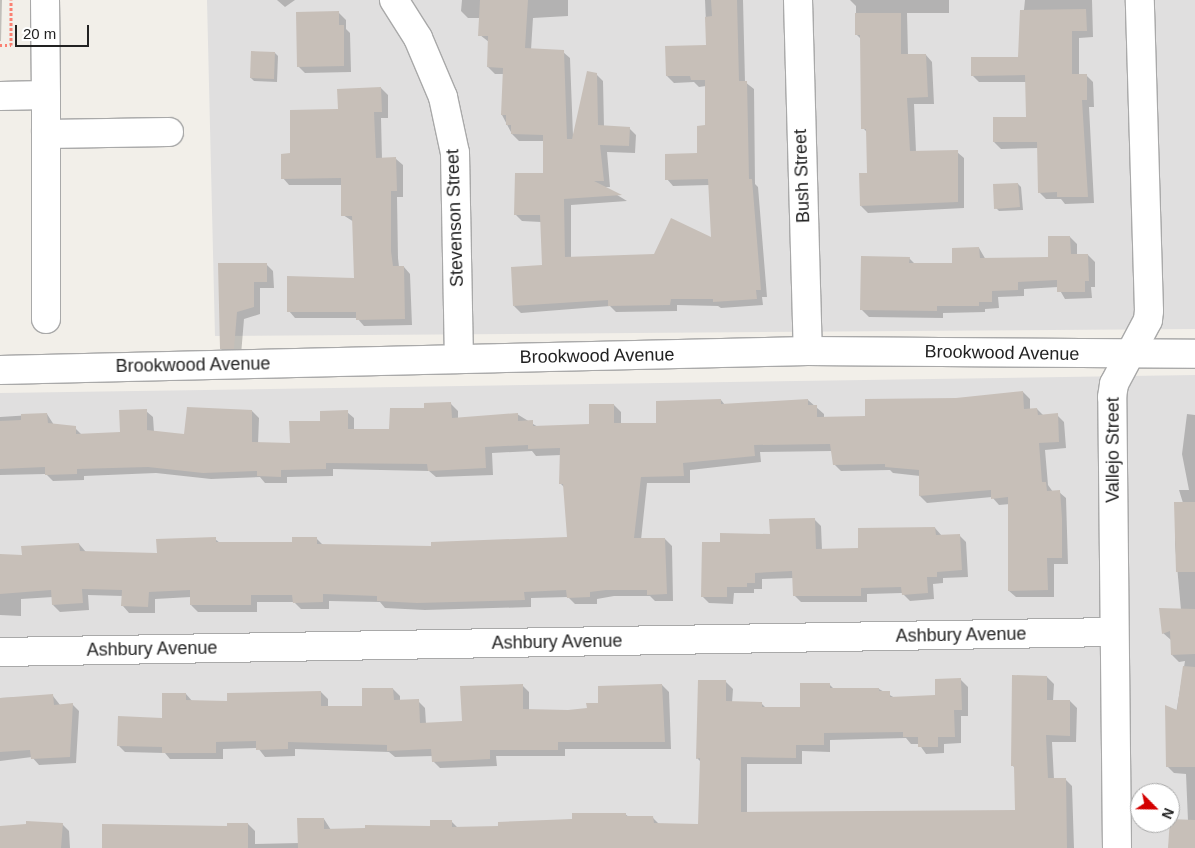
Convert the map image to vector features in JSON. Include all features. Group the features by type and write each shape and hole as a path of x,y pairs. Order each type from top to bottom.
{"street":[{"path":"46,0 46,319"},
{"name":"Stevenson Street","path":"394,0 418,38 443,97 455,153 459,358"},
{"name":"Bush Street","path":"798,0 808,352"},
{"name":"Vallejo Street","path":"1117,848 1113,632 1112,397 1114,384 1148,320 1149,311 1140,0"},
{"path":"0,96 46,95"},
{"path":"46,134 169,132"},
{"name":"Brookwood Avenue","path":"0,370 459,358 808,352 1195,354"},
{"name":"Ashbury Avenue","path":"0,652 1113,632"}],"path":[{"path":"0,45 10,45 11,0"}],"shaded area":[{"path":"207,0 1195,0 1195,329 215,336"},
{"path":"1195,375 1195,848 0,848 0,393"}],"building":[{"path":"480,0 528,0 525,48 564,50 567,139 572,139 587,71 597,73 598,125 630,127 629,146 600,145 604,181 594,181 622,195 564,199 565,257 654,254 671,218 711,237 708,179 665,180 665,154 697,153 697,126 705,125 705,80 691,80 690,76 666,76 665,46 706,45 705,17 712,16 711,0 737,0 739,81 747,81 749,179 752,179 761,290 756,290 757,299 713,302 713,299 671,299 670,305 608,306 608,300 513,306 511,267 542,265 540,215 514,215 515,173 543,173 543,135 511,134 511,125 506,125 506,115 501,115 503,68 487,67 488,36 478,36"},
{"path":"1086,9 1087,31 1072,31 1072,74 1087,74 1087,100 1082,100 1088,197 1057,197 1057,192 1038,193 1037,142 993,142 993,117 1026,117 1025,75 971,76 971,57 1018,57 1020,10"},
{"path":"339,11 339,25 344,25 344,66 297,67 296,12"},
{"path":"855,13 901,13 901,54 926,54 928,97 907,98 910,151 958,150 958,202 860,206 859,173 867,173 866,129 861,129 860,35 855,35"},
{"path":"251,51 275,52 274,79 250,78"},
{"path":"381,87 382,112 374,112 376,158 396,157 397,191 391,191 391,251 393,266 404,266 405,319 356,320 356,312 287,312 287,276 354,278 352,216 341,216 341,178 281,179 281,154 290,153 290,110 338,109 337,89"},
{"path":"1018,183 1020,207 994,209 993,184"},
{"path":"1048,236 1070,236 1071,254 1088,254 1089,281 1085,281 1085,292 1057,292 1057,280 1018,282 1018,290 992,291 992,302 979,302 979,306 937,306 937,311 860,310 861,256 910,257 909,263 952,263 952,248 979,247 980,258 1048,257"},
{"path":"218,263 267,263 267,282 254,282 254,307 237,312 234,349 220,349"},
{"path":"1023,391 1024,409 1037,408 1038,415 1058,413 1059,442 1039,443 1042,482 1046,482 1047,491 1060,490 1062,518 1062,558 1047,558 1048,590 1008,591 1008,497 991,499 991,490 919,496 919,470 885,467 885,464 833,465 830,444 754,445 755,456 683,463 684,476 641,477 634,538 665,538 667,594 647,595 647,590 606,590 590,592 590,597 567,598 566,590 524,592 525,600 417,603 377,601 377,596 323,594 323,602 293,603 292,595 251,595 251,605 190,605 190,590 149,592 148,607 121,606 122,590 82,589 83,603 52,605 51,590 0,594 0,554 22,555 21,546 79,543 80,551 157,553 156,539 216,537 216,542 292,542 292,537 317,537 317,544 431,546 431,542 567,537 563,484 559,484 560,448 528,449 528,445 485,447 486,468 428,471 427,464 326,463 326,469 281,470 281,477 257,476 257,471 203,473 148,467 77,469 77,474 45,475 45,467 0,469 0,421 21,420 21,414 47,413 48,423 76,426 76,434 120,432 119,410 147,409 147,430 184,434 187,407 252,410 252,442 290,443 289,421 320,421 320,411 348,410 348,429 389,429 390,408 424,408 424,403 451,402 452,418 518,413 518,421 533,420 533,426 589,424 589,404 614,404 614,423 656,423 656,401 721,399 721,404 808,399 808,405 817,405 817,417 865,416 865,399 956,398"},
{"path":"1174,502 1195,502 1195,572 1176,572"},
{"path":"815,518 816,549 858,548 858,528 935,527 936,535 960,534 962,570 937,572 937,577 927,577 928,593 902,595 901,587 861,588 861,596 793,596 792,571 755,573 755,583 747,583 747,587 727,587 727,597 701,597 702,542 720,542 720,533 770,534 769,519"},
{"path":"1159,608 1195,609 1195,654 1171,655 1170,631 1162,634"},
{"path":"1183,666 1195,667 1195,767 1166,767 1165,705 1177,710"},
{"path":"1012,675 1047,676 1047,700 1070,700 1070,736 1046,735 1048,778 1066,778 1067,848 298,848 297,818 324,818 324,829 365,828 365,825 430,826 430,820 452,820 452,827 498,826 498,822 572,819 572,813 626,813 626,816 653,816 654,823 698,824 700,758 696,759 698,680 726,680 726,701 762,702 762,707 800,707 800,683 830,683 830,688 879,688 879,691 890,691 890,697 935,695 935,679 961,678 962,710 954,710 955,737 938,737 938,747 918,747 918,737 903,737 903,732 824,733 824,745 796,745 796,758 741,757 741,812 1015,810 1014,766 1011,766"},
{"path":"523,684 523,709 568,710 587,708 586,703 598,703 598,686 662,684 665,742 558,742 558,750 490,750 490,759 432,762 431,749 387,751 387,745 288,742 288,749 256,750 256,741 216,742 216,753 162,753 162,747 117,746 118,716 162,718 162,693 186,693 186,700 227,701 227,693 321,691 321,706 362,706 362,688 393,688 394,700 419,699 420,723 462,721 460,686"},
{"path":"53,694 54,705 73,703 70,757 31,759 30,750 0,752 0,698"},
{"path":"1180,819 1195,820 1195,848 1168,848 1169,833 1180,833"},
{"path":"26,821 63,823 61,848 0,848 0,826 26,824"},
{"path":"227,823 248,823 248,848 102,848 102,824 227,826"}]}
